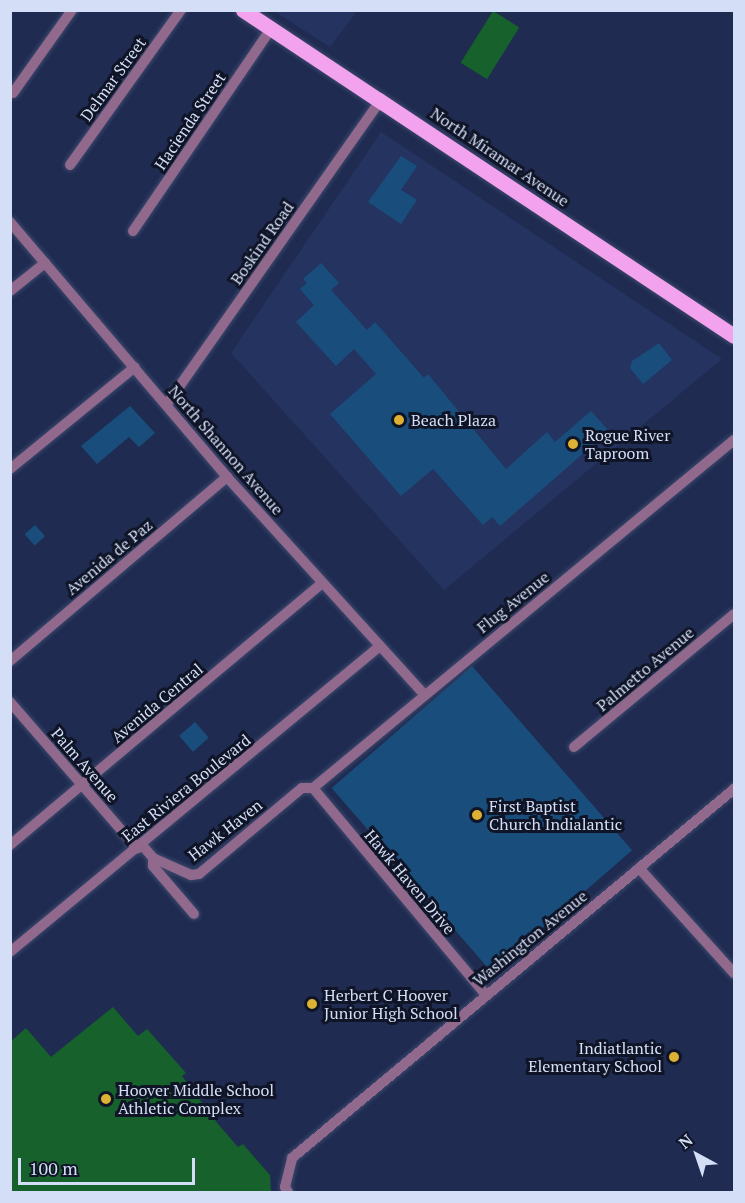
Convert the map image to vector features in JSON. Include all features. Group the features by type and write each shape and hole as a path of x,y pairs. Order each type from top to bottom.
{"main road":[{"name":"North Miramar Avenue","path":"243,10 381,99 735,336"}],"street":[{"path":"13,93 72,10"},
{"name":"Delmar Street","path":"70,165 181,10"},
{"name":"Hacienda Street","path":"133,231 272,29"},
{"name":"Boskind Road","path":"167,405 381,99"},
{"name":"North Shannon Avenue","path":"10,222 228,477 423,694"},
{"path":"10,291 45,263"},
{"path":"10,469 135,367"},
{"name":"Flug Avenue","path":"313,788 423,694 735,440"},
{"name":"Avenida de Paz","path":"10,661 228,477"},
{"name":"Avenida Central","path":"10,845 322,583"},
{"name":"Palmetto Avenue","path":"574,747 735,614"},
{"name":"East Riviera Boulevard","path":"10,952 380,646"},
{"name":"Palm Avenue","path":"10,702 82,786 139,846"},
{"name":"Hawk Haven","path":"139,846 153,858 191,875 199,874 302,788 313,788"},
{"name":"Hawk Haven Drive","path":"313,788 485,994"},
{"name":"Washington Avenue","path":"288,1192 285,1187 292,1158 485,994 735,789"},
{"name":"Hawk Haven","path":"153,858 153,866 195,914"},
{"path":"639,868 735,973"}],"shaded area":[{"path":"274,11 357,11 330,47"},
{"path":"381,132 722,359 444,590 231,353"}],"green space":[{"path":"493,11 519,27 487,79 461,63"},
{"name":"Hoover Middle School Athletic Complex","path":"113,1007 138,1036 147,1029 186,1073 182,1076 218,1124 238,1147 243,1144 270,1175 271,1192 11,1192 11,1041 26,1028 51,1057"}],"building":[{"path":"401,156 417,166 401,190 417,200 401,224 368,202"},
{"name":"Beach Plaza","path":"321,263 339,283 331,290 367,330 375,322 424,378 428,374 506,469 547,432 555,442 591,411 609,431 500,526 492,517 483,525 433,469 401,496 330,414 376,374 354,349 336,366 296,322 314,305 300,289 307,283 303,279"},
{"path":"659,343 672,360 643,384 630,368 632,361"},
{"path":"130,406 155,433 139,447 129,437 97,464 81,446"},
{"path":"35,525 45,536 35,546 25,534"},
{"name":"First Baptist Church Indialantic","path":"472,666 632,850 492,972 332,788"},
{"path":"195,722 209,738 193,752 179,736"}],"place":[{"name":"Beach Plaza","path":"399,420"},
{"name":"Rogue River Taproom","path":"573,444"},
{"name":"First Baptist Church Indialantic","path":"477,815"},
{"name":"Herbert C Hoover Junior High School","path":"312,1004"},
{"name":"Indiatlantic Elementary School","path":"674,1057"},
{"name":"Hoover Middle School Athletic Complex","path":"106,1099"}]}
